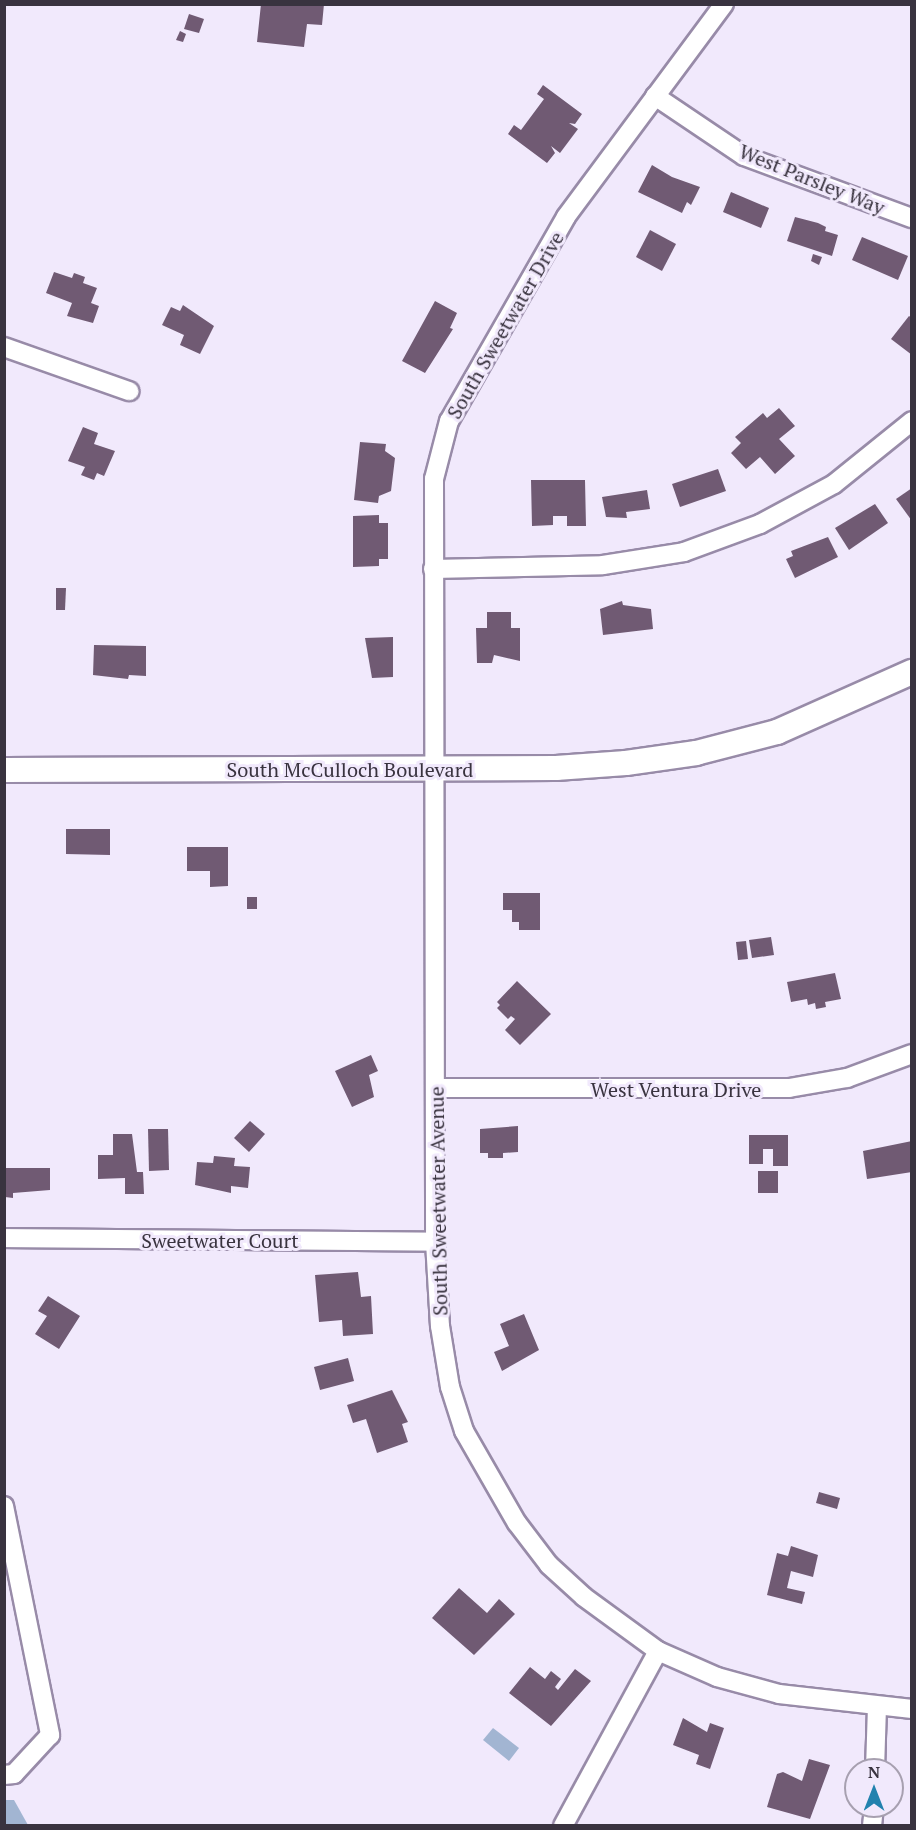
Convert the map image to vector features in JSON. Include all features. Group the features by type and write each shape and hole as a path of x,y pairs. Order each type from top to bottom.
{"main road":[{"name":"South McCulloch Boulevard","path":"4,770 556,768 696,753 777,732 912,672"}],"street":[{"name":"South Sweetwater Drive","path":"435,768 434,479 449,421 566,217 724,4"},
{"name":"West Parsley Way","path":"656,96 744,156 912,218"},
{"path":"4,347 129,391"},
{"path":"433,569 603,565 684,552 760,524 834,484 912,421"},
{"name":"South Sweetwater Avenue","path":"435,768 435,1242 440,1326 450,1387 464,1431 517,1523 549,1564 584,1597 658,1651 717,1677 780,1694 912,1709"},
{"name":"West Ventura Drive","path":"435,1088 789,1088 847,1078 912,1054"},
{"name":"Sweetwater Court","path":"4,1238 435,1242"},
{"path":"4,1506 50,1735 14,1774 4,1775"},
{"path":"563,1826 658,1651"},
{"path":"876,1758 878,1706"}],"water":[{"path":"493,1728 519,1748 509,1761 483,1740"},
{"path":"5,1800 14,1800 28,1825 5,1825"}],"building":[{"path":"261,4 324,4 322,25 307,24 304,47 257,42"},
{"path":"189,14 204,19 199,33 184,29"},
{"path":"180,31 186,34 183,42 176,40"},
{"path":"543,85 582,114 575,124 569,123 578,129 560,153 551,146 555,153 547,163 508,134 514,125 521,130 544,99 537,94"},
{"path":"652,165 672,177 700,187 691,205 687,202 682,213 638,192"},
{"path":"731,192 769,208 761,228 723,212"},
{"path":"795,217 818,223 826,227 825,231 838,235 832,256 787,241"},
{"path":"650,230 676,244 662,271 636,257"},
{"path":"862,237 908,256 898,280 852,260"},
{"path":"813,254 822,257 819,265 811,261"},
{"path":"54,272 72,278 74,273 85,277 83,283 97,288 91,303 99,306 93,323 67,316 72,303 46,293"},
{"path":"435,301 457,313 450,328 453,329 425,373 402,361"},
{"path":"183,305 214,326 200,354 180,345 184,335 162,325 171,307 180,311"},
{"path":"909,316 912,318 912,355 891,339"},
{"path":"779,408 795,426 779,439 795,456 775,474 760,457 746,469 731,453 741,443 735,437 763,413 767,418"},
{"path":"83,427 98,433 94,444 115,451 104,476 97,473 94,480 81,475 85,467 68,461"},
{"path":"360,442 386,444 385,451 395,458 391,491 379,496 378,503 354,500"},
{"path":"718,469 726,491 680,507 672,484"},
{"path":"531,480 585,480 586,526 567,526 567,516 553,516 553,525 532,526"},
{"path":"912,488 912,521 896,499"},
{"path":"647,490 650,509 626,512 627,518 606,517 602,497"},
{"path":"875,504 888,523 849,550 835,528"},
{"path":"379,515 379,523 388,523 388,559 379,559 379,566 353,567 353,516"},
{"path":"828,537 838,557 795,578 786,559 793,556 791,551"},
{"path":"56,588 66,588 65,610 56,610"},
{"path":"622,601 623,605 651,609 653,629 603,635 600,609"},
{"path":"487,612 511,612 511,628 520,628 520,661 494,655 492,663 477,663 476,628 487,628"},
{"path":"393,637 393,677 372,678 365,638"},
{"path":"94,645 146,646 146,676 129,675 128,679 93,675"},
{"path":"66,829 110,829 110,855 66,854"},
{"path":"187,847 228,847 228,886 210,887 210,871 187,871"},
{"path":"503,893 540,893 540,930 519,930 519,922 512,922 512,910 503,910"},
{"path":"247,897 257,897 257,909 247,909"},
{"path":"771,937 774,955 752,958 749,940"},
{"path":"746,941 748,959 738,960 736,942"},
{"path":"835,973 841,999 825,1002 826,1007 816,1009 815,1003 808,1005 807,999 791,1002 787,982"},
{"path":"517,981 551,1014 520,1045 505,1030 515,1019 511,1016 508,1019 497,1008 500,1005 497,1002"},
{"path":"371,1055 378,1071 369,1075 374,1097 352,1107 335,1071"},
{"path":"250,1121 265,1134 249,1152 234,1138"},
{"path":"518,1126 518,1152 503,1153 503,1158 488,1158 488,1153 480,1153 480,1129"},
{"path":"148,1129 168,1129 169,1170 149,1171"},
{"path":"113,1134 132,1134 137,1172 143,1172 144,1194 125,1194 125,1178 98,1179 98,1155 113,1155"},
{"path":"749,1135 788,1135 788,1166 773,1166 773,1149 763,1149 763,1164 749,1164"},
{"path":"912,1141 912,1172 867,1179 863,1151"},
{"path":"214,1156 235,1158 234,1166 250,1167 248,1188 231,1186 231,1193 195,1185 197,1162 213,1163"},
{"path":"4,1168 50,1168 50,1190 13,1193 13,1198 5,1197"},
{"path":"758,1171 778,1171 778,1193 758,1193"},
{"path":"358,1272 361,1297 371,1296 373,1334 343,1336 342,1320 319,1322 315,1275"},
{"path":"48,1296 80,1316 59,1349 35,1334 47,1316 38,1311"},
{"path":"524,1314 539,1350 502,1371 494,1352 509,1346 500,1324"},
{"path":"348,1358 354,1381 320,1390 314,1367"},
{"path":"392,1390 408,1422 402,1424 408,1442 377,1453 366,1419 353,1423 347,1405"},
{"path":"819,1492 840,1498 837,1509 816,1503"},
{"path":"791,1546 818,1555 813,1577 791,1571 787,1588 805,1592 802,1604 767,1595 777,1553 788,1556"},
{"path":"459,1588 487,1613 499,1599 515,1614 474,1655 432,1618"},
{"path":"530,1667 545,1679 551,1671 561,1679 555,1687 558,1690 575,1669 591,1681 551,1726 509,1693"},
{"path":"683,1718 707,1732 710,1723 724,1728 710,1769 696,1764 699,1755 673,1745"},
{"path":"809,1759 830,1765 810,1819 767,1807 777,1774 783,1772 802,1781"}]}
